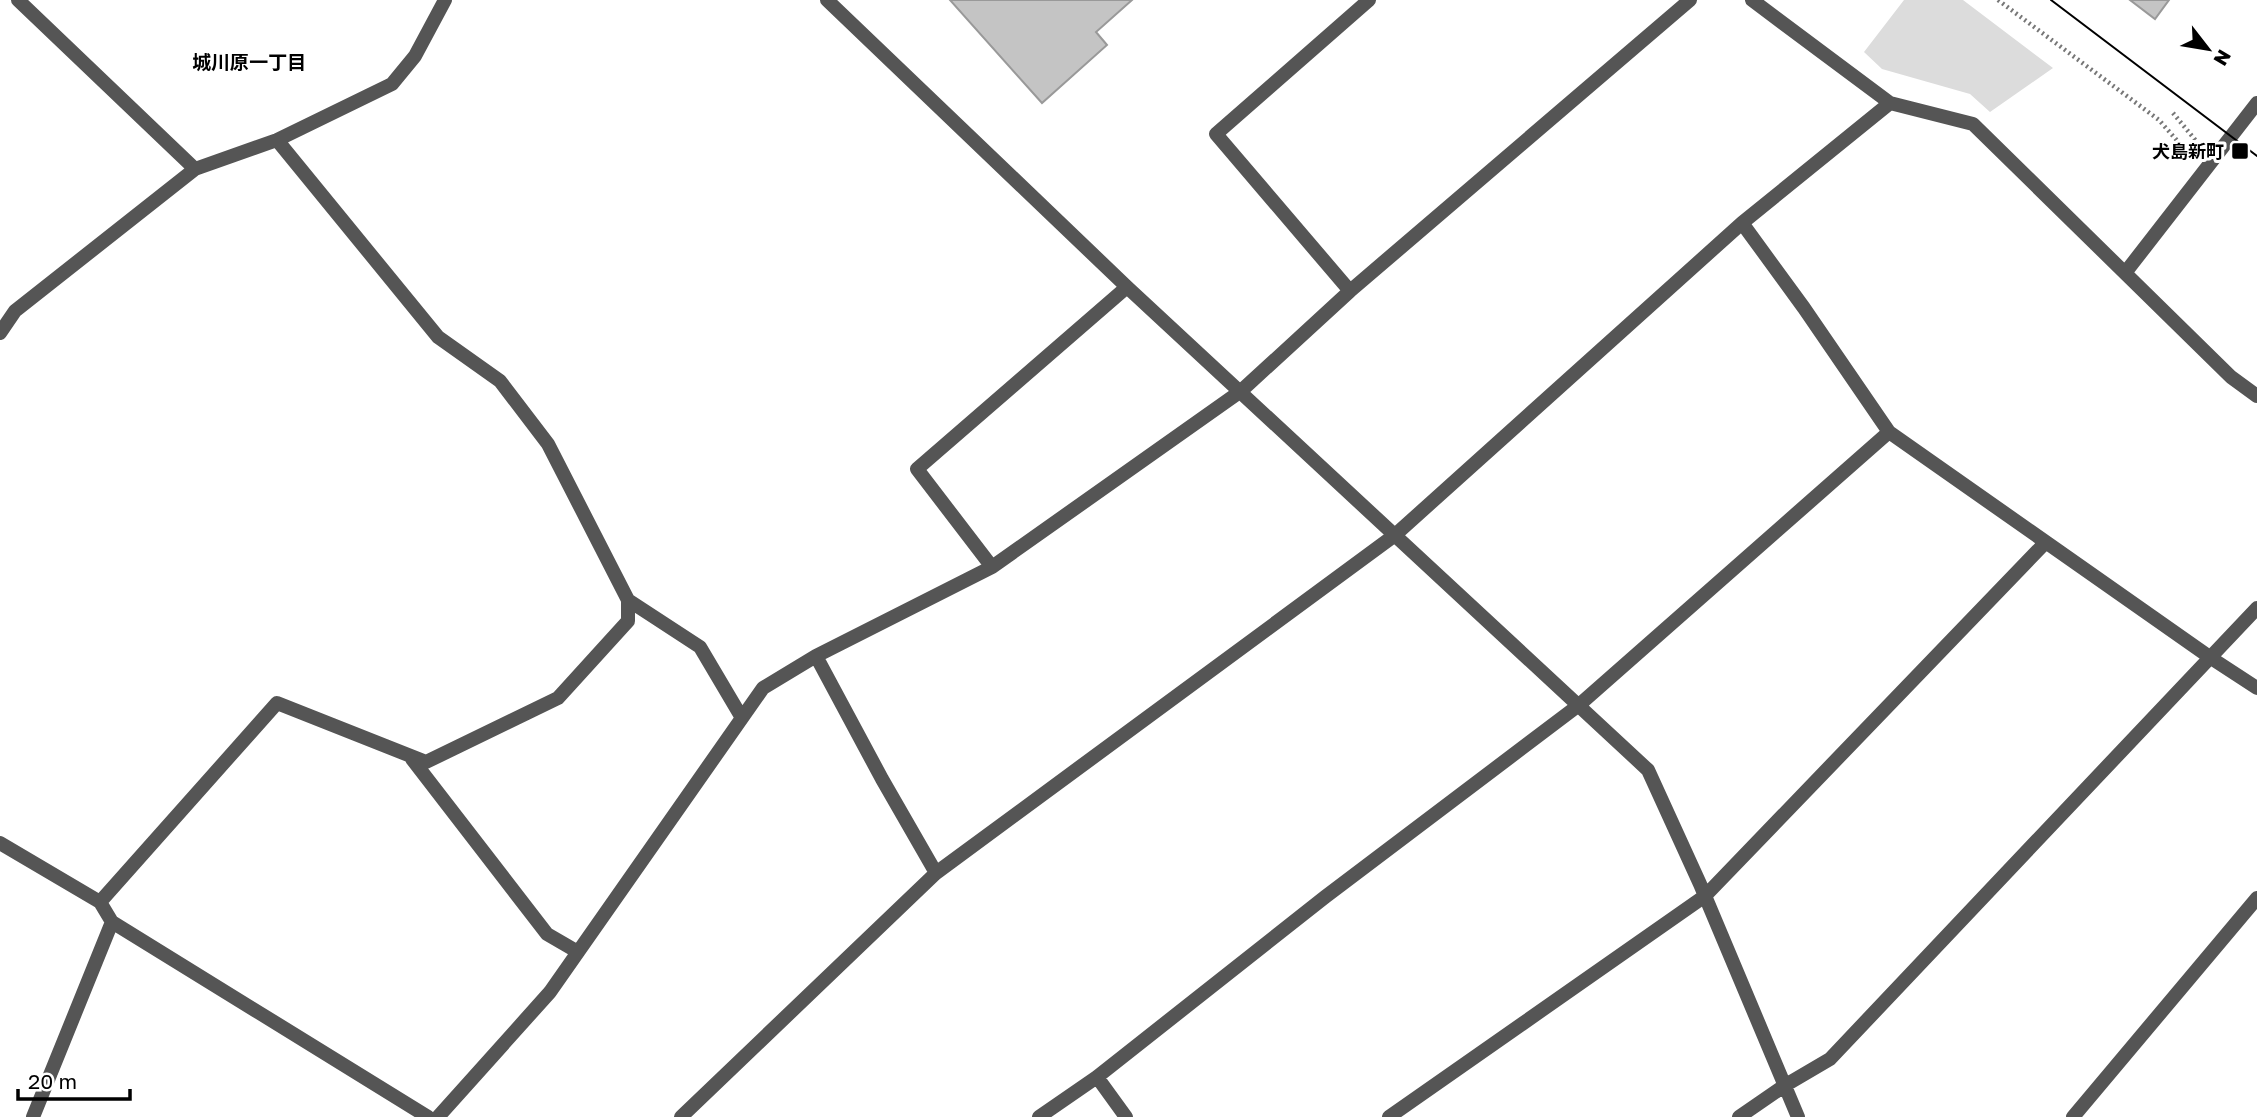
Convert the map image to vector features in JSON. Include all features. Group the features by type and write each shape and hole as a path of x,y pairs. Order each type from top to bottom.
{"street":[{"path":"18,0 195,169"},
{"path":"430,0 437,15"},
{"path":"0,333 15,311 195,169 277,140 392,83 415,56 445,0"},
{"path":"827,0 1126,287 1648,770 1705,896 1798,1117"},
{"path":"1350,291 1216,134 1368,0"},
{"path":"438,1117 550,992 763,688 816,656 992,567 1241,391 1350,291 1690,0"},
{"path":"1752,0 1890,103 1973,124 2231,377 2257,396"},
{"path":"681,1117 936,873 1395,535 1742,223 1890,103"},
{"path":"2125,273 2257,103"},
{"path":"100,902 277,703 412,759 426,762 558,698 628,621 628,600 548,444 500,381 438,337 277,140"},
{"path":"1742,223 1889,432 2257,688"},
{"path":"992,567 918,469 1126,287"},
{"path":"1039,1117 1097,1077 1325,897 1578,705 1889,432"},
{"path":"1389,1117 1705,896 2046,542"},
{"path":"628,600 700,647 742,718"},
{"path":"1739,1117 1830,1059 2257,608"},
{"path":"816,656 936,873"},
{"path":"412,759 547,934 578,952"},
{"path":"0,843 100,902 112,922 428,1117"},
{"path":"2073,1117 2257,898"},
{"path":"33,1117 112,922"},
{"path":"1097,1077 1126,1117"}],"path":[{"path":"1998,0 2159,120 2194,159 2207,169"},
{"path":"2174,113 2193,138 2216,156"}],"shaded area":[{"path":"1904,0 1963,0 2053,68 1990,112 1970,94 1882,69 1864,52"}],"building":[{"path":"950,0 1132,0 1096,32 1107,45 1042,103"},
{"path":"2130,0 2169,0 2155,19"}],"tram line":[{"path":"2051,0 2257,156"}],"place":[{"name":"犬島新町","path":"2240,151"}],"district":[{"name":"城川原一丁目","path":"249,61"}]}
